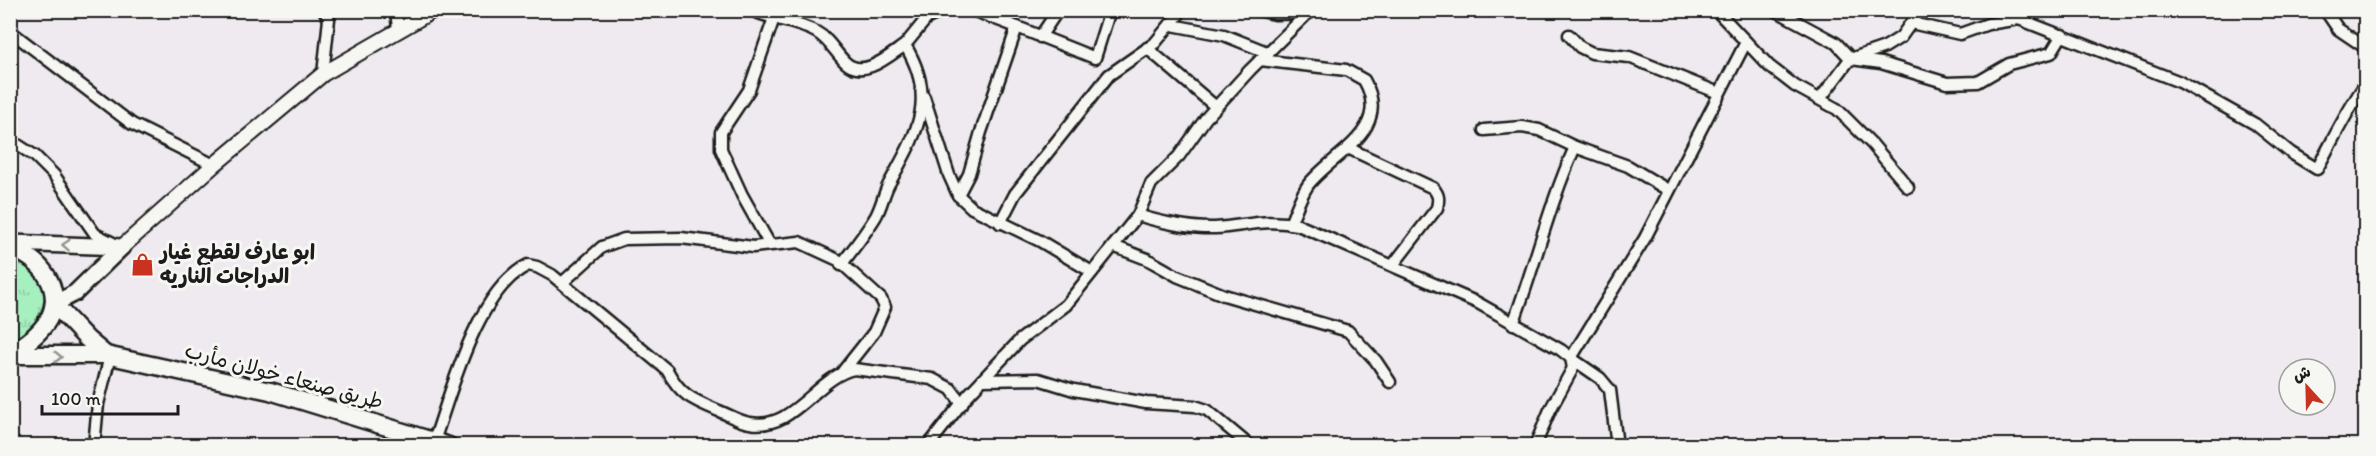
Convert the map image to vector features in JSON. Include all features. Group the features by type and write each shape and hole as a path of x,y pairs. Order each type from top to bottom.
{"main road":[{"path":"10,246 122,247"},
{"path":"10,246 28,255 40,266 51,286 54,304 47,322 38,334 10,355"},
{"path":"54,304 75,293 122,247"},
{"path":"54,304 87,339 108,355"},
{"name":"طريق صنعاء خولان مأرب","path":"10,355 108,355 270,391 442,443"}],"street":[{"path":"323,74 329,19 324,10"},
{"path":"396,10 398,29"},
{"path":"10,140 35,156 54,175 95,234 122,247 213,165 323,74 434,10"},
{"path":"751,10 817,32 845,63 864,69 879,63 905,45 928,14 946,10"},
{"path":"972,10 1095,58 1109,75"},
{"path":"1040,37 1058,10"},
{"path":"1095,58 1110,10"},
{"path":"1000,223 1015,194 1109,75 1148,48 1172,25 1182,10"},
{"path":"1258,10 1275,14 1310,12"},
{"path":"1716,10 1769,66 1795,86 1837,109 1872,144 1908,187"},
{"path":"1775,10 1836,44 1851,59 1881,63 1947,83 1978,82 2026,57 2051,53 2062,35"},
{"path":"1820,99 1851,59 1885,47 1901,37 1920,10"},
{"path":"1911,23 1960,34 1988,24 2019,19 2033,10"},
{"path":"2325,10 2338,29 2363,47 2366,60"},
{"path":"928,446 982,380 1020,340 1066,304 1138,215 1151,184 1179,156 1216,107 1310,12"},
{"path":"770,246 742,195 721,149 721,132 749,90 774,18"},
{"path":"2019,19 2181,82 2255,124 2291,153 2317,169 2344,123 2352,102 2366,83"},
{"path":"1172,25 1224,35 1265,56 1346,70 1364,80 1373,104 1367,126 1350,149 1310,183 1301,196 1290,224"},
{"path":"958,195 969,174 1017,27"},
{"path":"10,31 132,124 213,165"},
{"path":"1569,35 1592,53 1629,57 1719,93"},
{"path":"1535,446 1550,410 1573,368 1570,358 1645,238 1746,42"},
{"path":"905,45 919,75 949,175 958,195 972,208 1040,241 1092,272"},
{"path":"1148,48 1216,107"},
{"path":"841,264 878,214 889,183 914,138 921,114 923,94"},
{"path":"1484,130 1522,127 1539,130 1575,147 1628,166 1668,190"},
{"path":"1513,324 1537,260 1549,210 1575,147"},
{"path":"1350,149 1433,188 1438,193 1437,208 1393,265"},
{"path":"1138,215 1156,221 1212,228 1277,220 1393,265 1478,303 1600,378 1610,390 1617,446"},
{"path":"442,443 472,335 485,309 504,283 528,265 537,267 562,283 666,370 679,390 687,397 749,423 763,424 791,413 843,371 874,332 885,307 881,299 841,264 818,249 799,242 770,246 724,245 681,238 624,238 602,247 562,283"},
{"path":"1113,246 1147,259 1177,276 1234,298 1348,331 1376,361 1390,382"},
{"path":"94,446 98,404 108,355"},
{"path":"843,371 867,369 932,380 951,389 962,404"},
{"path":"982,380 1038,379 1074,390 1146,403 1194,406 1207,410 1250,446"}],"green space":[{"path":"11,259 27,267 37,277 43,288 44,299 41,311 34,322 11,343"}],"place":[{"name":"ابو عارف لقطع غيار الدراجات الناريه","path":"142,264"}]}
